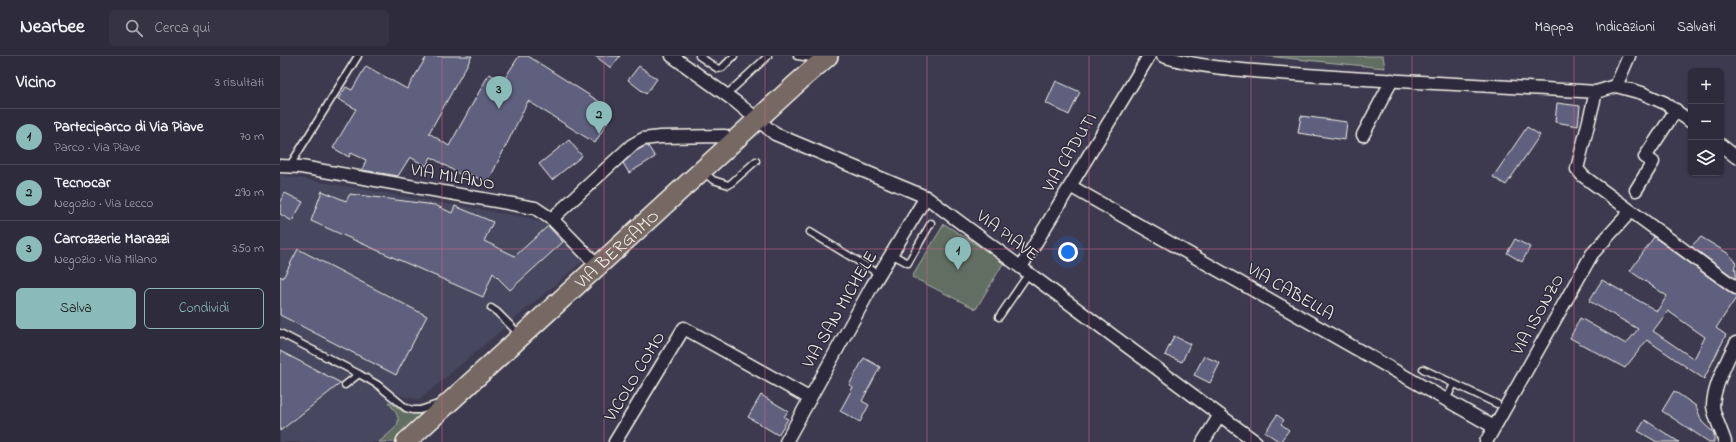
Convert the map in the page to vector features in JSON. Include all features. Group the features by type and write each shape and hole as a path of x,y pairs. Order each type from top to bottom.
{"main road":[{"name":"VIA BERGAMO","path":"406,442 826,57"}],"street":[{"name":"VIA PIAVE","path":"672,56 726,95 775,134 926,197 1256,442"},
{"name":"VIA CADUTI","path":"1025,270 1070,186 1148,56"},
{"path":"1162,56 1202,64 1252,71 1596,92 1616,86 1642,93 1665,103 1688,120"},
{"path":"1616,86 1629,56"},
{"path":"1363,135 1392,80"},
{"path":"1596,92 1577,169 1582,176 1630,212 1736,288"},
{"path":"1636,190 1653,162 1645,157 1676,110"},
{"path":"553,220 557,214 632,145 643,139 660,137 725,136 732,142"},
{"path":"1724,147 1736,157"},
{"name":"VIA MILANO","path":"285,166 301,167 535,208 553,220 598,266"},
{"name":"VIA CABELLA","path":"1070,186 1494,427"},
{"name":"VIA SAN MICHELE","path":"786,442 879,274 926,197"},
{"name":"VIA ISONZO","path":"1486,442 1592,254 1630,212"},
{"name":"VICOLO COMO","path":"615,442 684,328 809,398"},
{"path":"1725,442 1714,406 1718,386 1726,362 1736,343"},
{"path":"1203,442 1220,415"}],"lane":[{"path":"285,166 358,56"},
{"path":"698,56 718,69 722,68 734,56"},
{"path":"726,95 768,56"},
{"path":"797,56 808,59 826,57"},
{"path":"702,170 713,180 729,185 756,161"},
{"path":"891,254 908,263 931,223"},
{"path":"810,232 879,274"},
{"path":"999,317 1025,270"},
{"path":"491,308 498,312 521,337"},
{"path":"280,333 378,385 400,405 413,410 420,410 451,401"},
{"path":"1422,369 1497,404"},
{"path":"345,385 359,374"},
{"path":"1446,400 1454,384"}],"shaded area":[{"path":"280,175 529,218 549,226 583,261 419,400 396,394 389,402 397,413 399,422 396,427 379,442 280,442"}],"green space":[{"path":"1266,56 1383,56 1385,68"},
{"path":"944,224 1004,262 976,309 912,277"},
{"path":"388,402 410,414 430,412 397,442 379,442 395,428 398,420 394,409"}],"building":[{"path":"427,56 472,56 429,133 449,146 489,74 503,81 519,56 528,56 600,102 594,112 608,121 595,143 528,101 488,182 465,173 461,175 431,157 426,166 410,157 398,176 362,170 366,160 351,153 349,157 333,148 356,109 338,99 346,87 352,90 366,66 407,89"},
{"path":"595,56 620,56 611,68"},
{"path":"639,66 657,79 646,94 628,80"},
{"path":"1056,81 1080,92 1069,115 1046,103"},
{"path":"1557,103 1580,106 1578,126 1555,122"},
{"path":"1301,116 1347,122 1345,140 1298,133"},
{"path":"1527,127 1540,135 1506,185 1493,177"},
{"path":"569,140 582,156 552,180 539,164"},
{"path":"648,146 655,157 629,173 623,163 636,151"},
{"path":"322,191 346,201 350,194 435,205 452,213 455,206 493,222 484,241 515,256 548,226 563,242 510,290 493,273 483,297 311,221"},
{"path":"285,193 303,202 292,221 280,214 280,201"},
{"path":"1654,237 1732,294 1736,295 1736,298 1716,328 1726,335 1704,379 1647,340 1625,368 1570,338 1580,318 1626,344 1638,329 1589,301 1602,280 1657,311 1667,296 1630,271","holes":["1668,311 1705,337 1694,359 1653,331"]},
{"path":"1701,237 1729,254 1736,262 1734,269 1736,270 1736,279 1691,246"},
{"path":"1515,239 1530,247 1522,262 1507,253"},
{"path":"298,249 427,316 396,375 280,315 280,276 283,278"},
{"path":"1174,336 1190,344 1182,362 1165,355"},
{"path":"280,351 341,383 280,431"},
{"path":"1204,356 1220,363 1210,383 1194,375"},
{"path":"864,358 880,367 862,401 869,405 860,422 840,411 853,387 849,385"},
{"path":"1674,391 1696,406 1702,422 1714,433 1714,442 1709,442 1662,411"},
{"path":"761,395 788,411 784,417 788,419 778,435 748,417"},
{"path":"1277,415 1284,420 1281,424 1289,430 1280,442 1265,432"},
{"path":"1645,420 1679,442 1657,442 1638,431"}],"place":[{"name":"Carrozzerie Marazzi","path":"499,109"},
{"name":"Tecnocar","path":"599,134"},
{"name":"Parteciparco di Via Piave","path":"958,270"}]}
